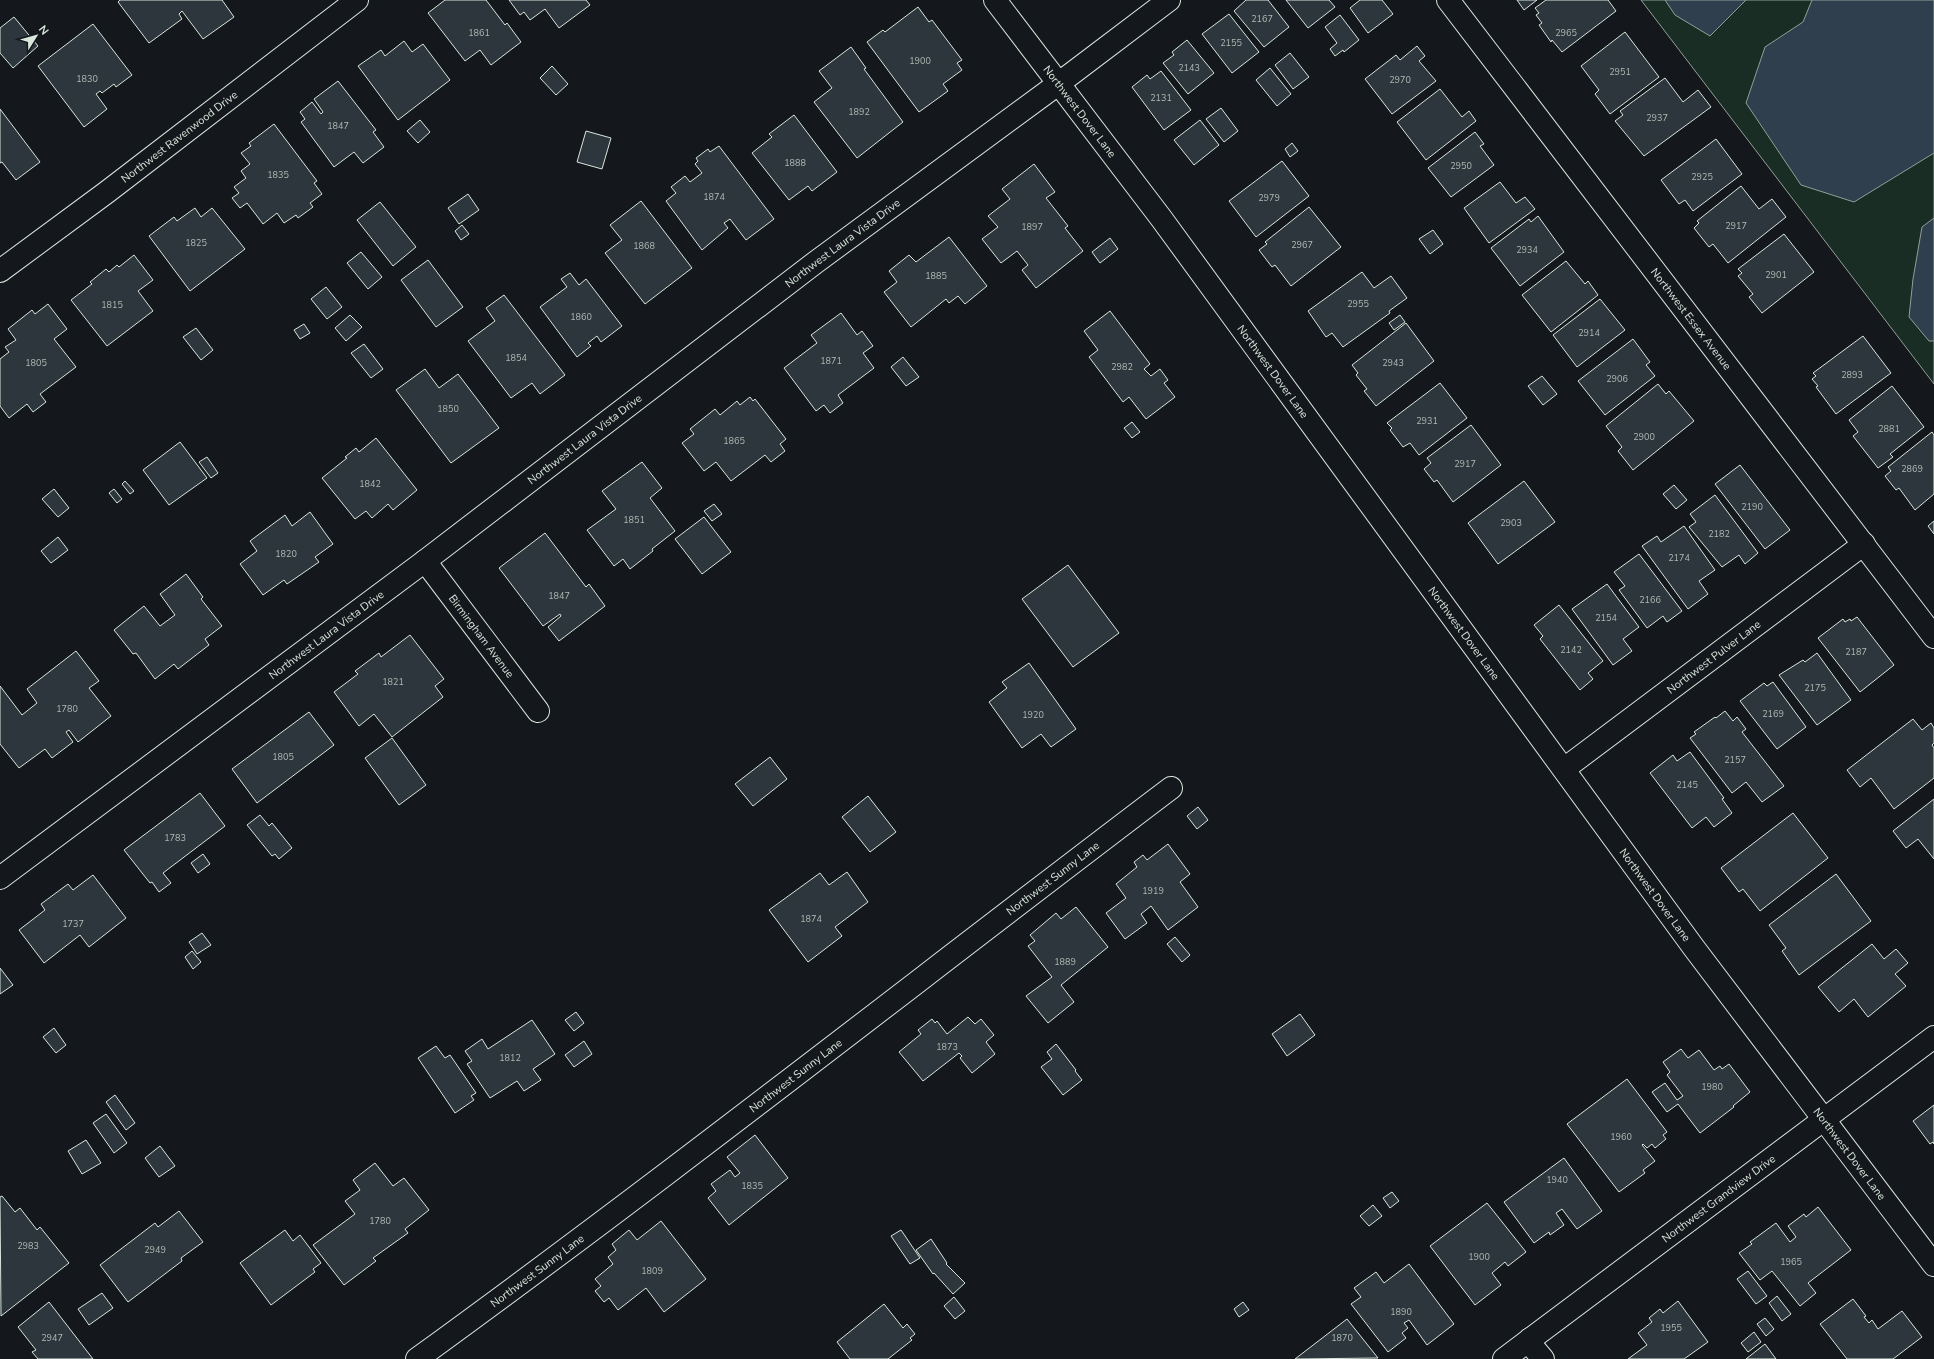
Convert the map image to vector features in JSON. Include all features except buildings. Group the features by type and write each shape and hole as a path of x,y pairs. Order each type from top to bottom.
{"street":[{"name":"Northwest Ravenwood Drive","path":"0,271 118,183 357,0"},
{"name":"Northwest Dover Lane","path":"995,0 1161,218 1694,948 1826,1120 1934,1265"},
{"name":"Northwest Laura Vista Drive","path":"0,878 425,561 816,262 1058,84 1169,0"},
{"name":"Northwest Essex Avenue","path":"1448,0 1934,637"},
{"name":"Northwest Pulver Lane","path":"1564,770 1864,544"},
{"name":"Birmingham Avenue","path":"425,561 538,711"},
{"name":"Northwest Sunny Lane","path":"417,1359 502,1297 828,1051 973,938 1171,788"},
{"name":"Northwest Grandview Drive","path":"1504,1359 1826,1120 1934,1037"},
{"path":"1530,1339 1532,1346 1543,1359"}],"green space":[{"path":"1641,0 1934,0 1934,384"}],"water":[{"path":"1665,0 1746,0 1710,36 1675,15"},
{"path":"1812,0 1934,0 1934,153 1854,202 1801,185 1746,103 1765,47 1803,22"},
{"path":"1934,218 1934,341 1929,341 1909,317 1913,279 1922,227"}]}
